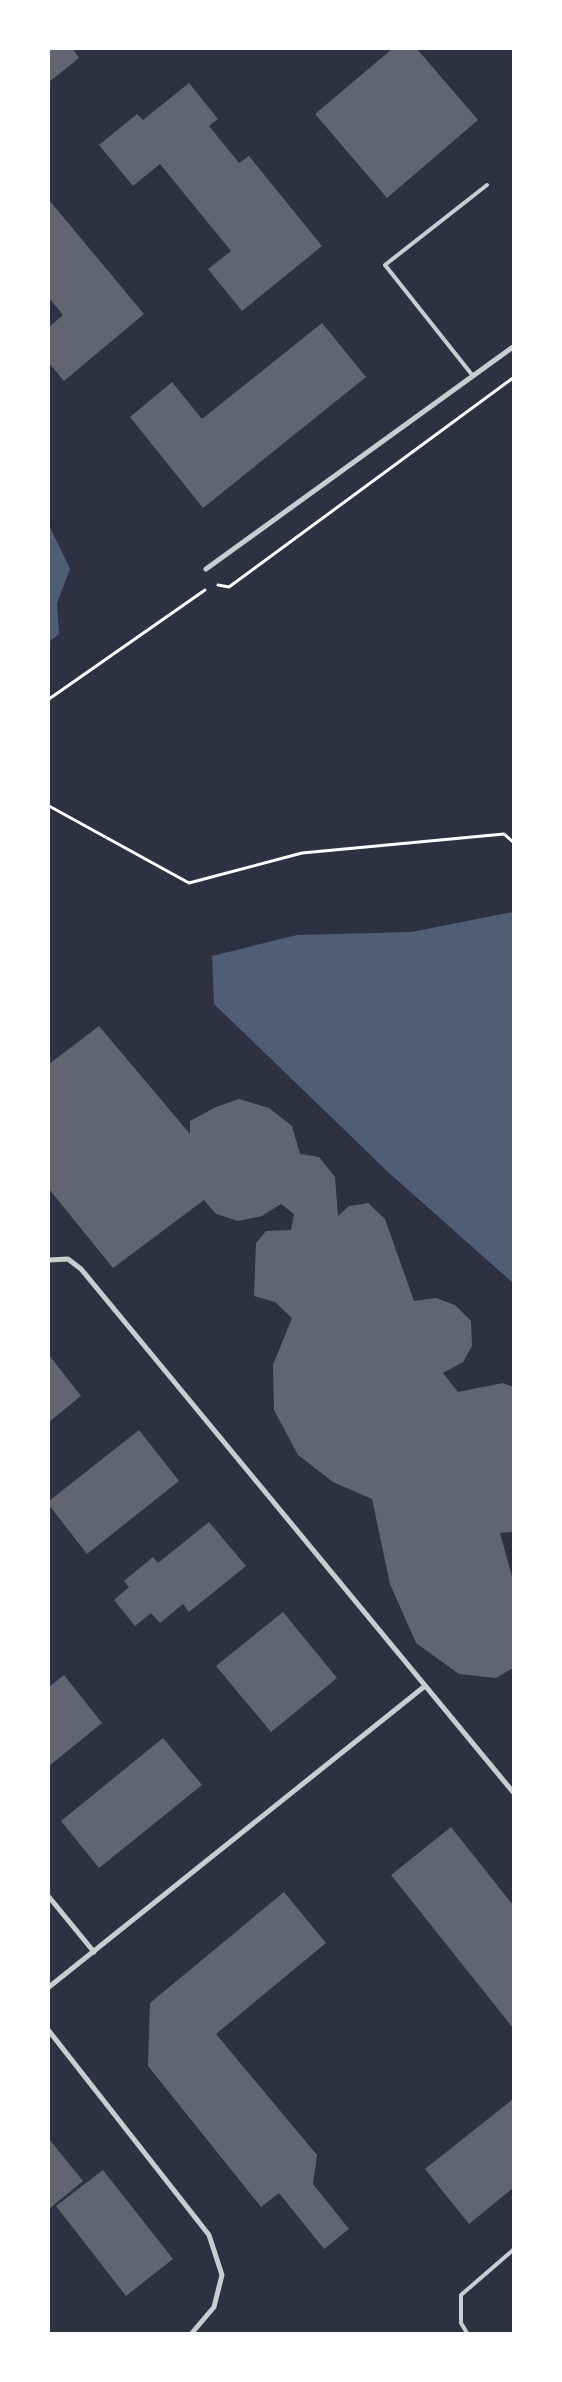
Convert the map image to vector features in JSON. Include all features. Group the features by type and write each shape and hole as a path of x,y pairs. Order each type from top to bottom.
{"street":[{"path":"206,570 513,347"},
{"path":"49,1260 68,1259 82,1269 513,1792"},
{"path":"49,1987 425,1686"},
{"path":"49,1897 94,1952"},
{"path":"49,2031 209,2236 222,2275 214,2307 192,2333"}],"lane":[{"path":"473,376 386,264 487,185"},
{"path":"466,2333 461,2323 461,2295 513,2250"}],"path":[{"path":"49,699 212,585 230,587 513,378"},
{"path":"49,806 189,883 302,853 504,834 513,842"}],"water":[{"path":"49,525 70,569 57,603 59,634 49,642"},
{"path":"513,912 513,1283 388,1172 214,1004 212,956 297,935 411,932"}],"building":[{"path":"49,49 73,49 79,58 49,82"},
{"path":"392,49 417,49 478,120 387,198 315,114"},
{"path":"189,83 218,119 209,126 239,163 249,156 322,246 242,311 208,269 231,251 160,164 133,186 99,145 137,114 143,120"},
{"path":"49,200 144,314 64,381 49,363 49,327 63,315 49,298"},
{"path":"322,323 366,377 203,508 130,417 172,382 202,419"},
{"path":"99,1026 190,1134 190,1121 216,1107 239,1099 269,1108 292,1126 300,1154 319,1157 335,1177 338,1216 349,1206 368,1203 385,1219 414,1301 436,1298 455,1305 471,1321 472,1346 463,1362 443,1373 458,1392 503,1383 513,1387 513,1532 500,1533 513,1580 513,1668 496,1678 459,1674 416,1643 390,1584 372,1499 333,1482 298,1455 274,1410 273,1365 292,1318 275,1302 254,1296 256,1243 266,1231 291,1230 294,1214 281,1204 262,1216 238,1221 216,1214 204,1200 113,1268 49,1189 49,1064"},
{"path":"49,1355 81,1396 49,1422"},
{"path":"139,1430 179,1481 87,1554 49,1505 49,1501"},
{"path":"209,1522 246,1566 189,1612 183,1604 160,1623 151,1613 135,1626 114,1600 129,1587 124,1581 153,1557 158,1563"},
{"path":"283,1612 337,1678 271,1732 216,1666"},
{"path":"64,1675 102,1723 49,1766 49,1687"},
{"path":"163,1738 202,1785 99,1868 61,1821"},
{"path":"451,1827 513,1905 513,2028 391,1875"},
{"path":"284,1892 326,1943 216,2034 317,2155 313,2184 349,2229 324,2249 279,2193 261,2207 148,2066 150,2003"},
{"path":"513,2099 513,2188 469,2224 425,2169"},
{"path":"49,2139 83,2181 49,2209"},
{"path":"103,2170 173,2259 126,2296 56,2206"}]}
